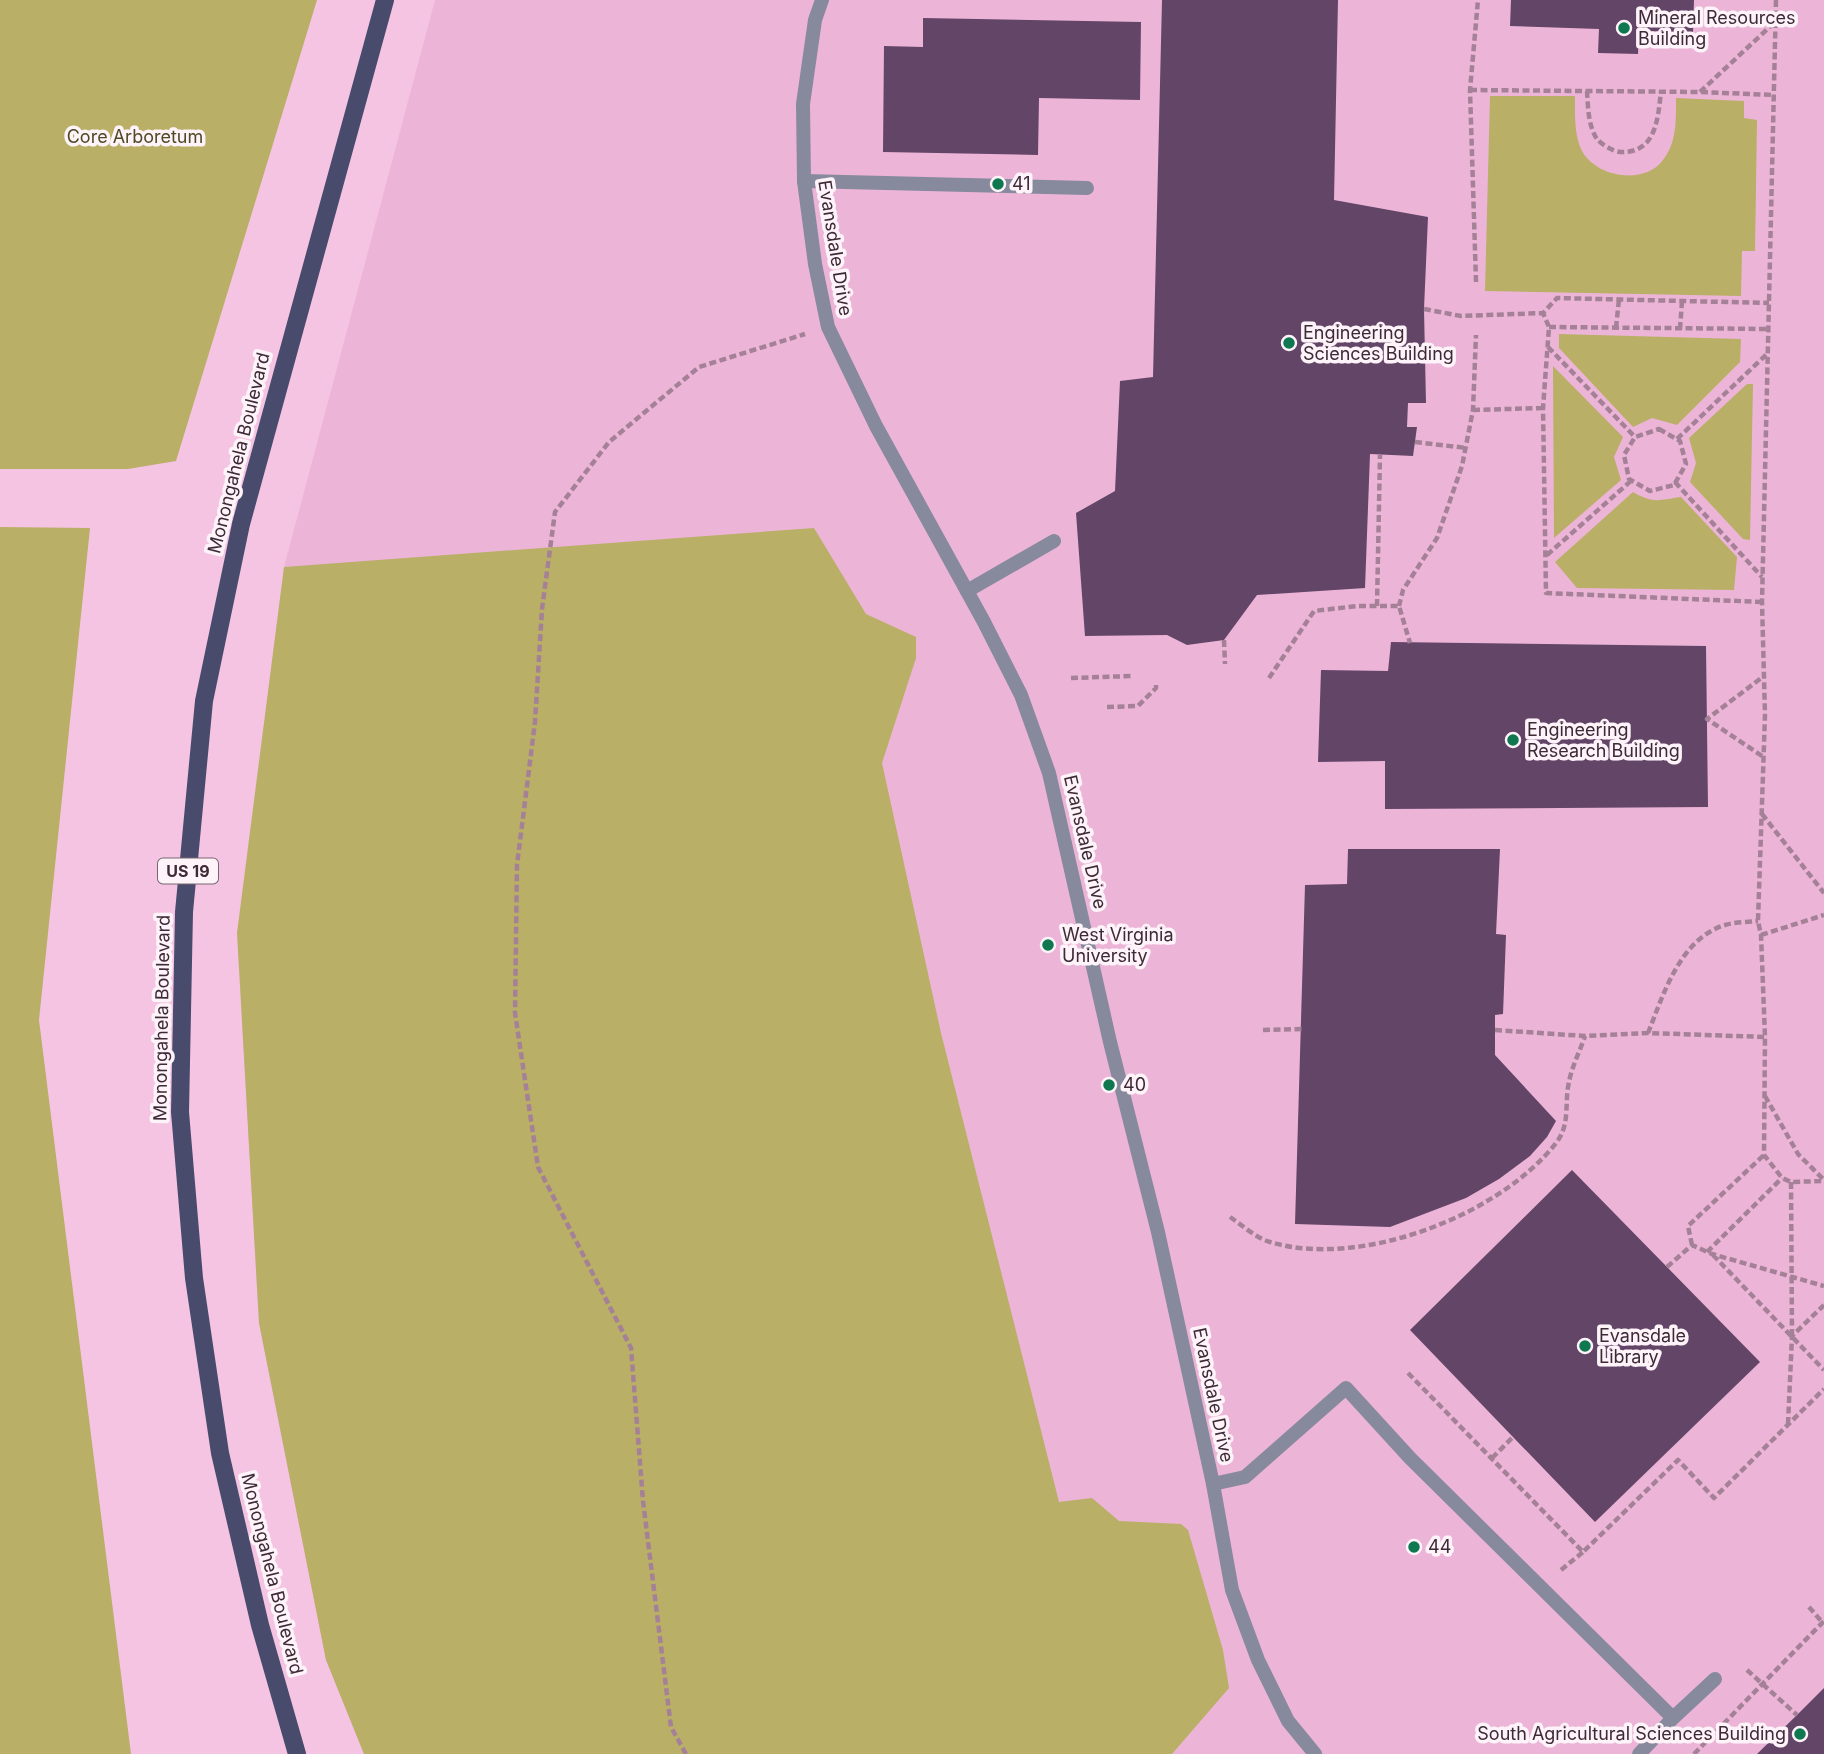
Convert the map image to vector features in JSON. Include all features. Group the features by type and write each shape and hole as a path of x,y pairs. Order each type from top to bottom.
{"main road":[{"name":"Monongahela Boulevard","path":"297,1754 260,1625 220,1452 194,1278 180,1112 184,912 204,701 241,524 385,0"}],"street":[{"name":"Evansdale Drive","path":"822,0 815,20 803,104 804,181 815,264 828,327 876,426 1021,695 1049,773 1110,1042 1158,1232 1213,1484 1232,1590 1258,1660 1288,1721 1315,1754"},
{"path":"804,181 1087,188"},
{"path":"967,591 1054,541"},
{"path":"1213,1484 1245,1477 1346,1388 1430,1478 1673,1718"},
{"path":"1639,1754 1715,1679"}],"path":[{"path":"1476,282 1470,90 1478,0"},
{"path":"1776,0 1762,601 1765,676 1758,921 1761,935 1765,1037 1764,1155 1782,1178 1791,1182 1824,1180"},
{"path":"1700,92 1775,21"},
{"path":"1470,90 1774,95"},
{"path":"1587,90 1590,118 1598,140 1617,152 1637,151 1650,138 1658,120 1661,92"},
{"path":"1424,309 1461,316 1543,313 1557,298 1769,303"},
{"path":"1616,328 1619,299"},
{"path":"1679,329 1682,301"},
{"path":"1543,313 1549,327 1544,408 1546,593 1762,601"},
{"path":"686,1754 671,1727 643,1501 631,1348 538,1167 515,1013 517,865 535,722 542,609 555,512 608,442 699,367 828,327"},
{"path":"1549,327 1769,330"},
{"path":"1409,643 1399,606 1403,590 1437,538 1467,448 1473,410 1476,335"},
{"path":"1548,346 1635,437"},
{"path":"1677,439 1768,352"},
{"path":"1473,410 1544,408"},
{"path":"1659,429 1679,441 1686,464 1674,485 1650,491 1629,479 1624,455 1635,437 1659,429"},
{"path":"1415,442 1467,448"},
{"path":"1377,606 1380,455"},
{"path":"1547,555 1632,481"},
{"path":"1675,482 1763,578"},
{"path":"1269,678 1314,611 1399,606"},
{"path":"1224,640 1225,664"},
{"path":"1071,678 1132,676"},
{"path":"1762,756 1706,719 1765,676"},
{"path":"1107,707 1138,706 1156,688 1156,683"},
{"path":"1762,814 1824,893"},
{"path":"1761,935 1824,915"},
{"path":"1648,1033 1671,978 1691,948 1706,933 1727,924 1758,921"},
{"path":"1263,1030 1302,1029"},
{"path":"1495,1030 1585,1036 1648,1033 1765,1037"},
{"path":"1230,1217 1268,1242 1298,1248 1350,1248 1404,1238 1479,1207 1522,1178 1557,1142 1567,1119 1568,1083 1585,1036"},
{"path":"1765,1095 1798,1154 1824,1180"},
{"path":"1692,1245 1688,1226 1764,1155"},
{"path":"1709,1253 1782,1178"},
{"path":"1788,1426 1792,1336 1791,1182"},
{"path":"1692,1245 1709,1253 1824,1286"},
{"path":"1667,1267 1692,1245"},
{"path":"1709,1253 1824,1370"},
{"path":"1792,1336 1824,1305"},
{"path":"1408,1373 1583,1552"},
{"path":"1560,1570 1583,1552 1678,1460 1714,1498 1824,1389"},
{"path":"1492,1458 1513,1437"},
{"path":"1695,1754 1824,1622 1809,1607"},
{"path":"1747,1670 1797,1715"}],"shaded area":[{"name":"West Virginia University","path":"435,0 1824,0 1824,1754 364,1754 326,1660 259,1323 242,1022 284,567"}],"green space":[{"name":"Core Arboretum","path":"0,0 317,0 176,461 128,469 0,469"},
{"path":"1490,96 1575,96 1575,123 1581,149 1587,159 1597,166 1620,175 1644,173 1663,160 1671,146 1675,130 1676,98 1744,101 1744,118 1757,120 1755,251 1742,251 1741,296 1485,291"},
{"path":"1559,334 1741,339 1740,362 1677,425 1652,418 1633,427 1559,348"},
{"path":"1553,366 1623,437 1614,457 1621,480 1554,538"},
{"path":"1747,384 1753,384 1750,540 1743,539 1690,482 1696,463 1689,438"},
{"path":"1633,492 1652,500 1681,497 1737,557 1734,590 1577,588 1555,562"},
{"path":"0,527 90,528 39,1020 131,1754 0,1754"},
{"path":"814,528 866,614 916,637 916,658 882,763 941,1033 1059,1502 1092,1498 1119,1521 1181,1524 1188,1530 1223,1650 1229,1688 1172,1754 364,1754 326,1660 259,1323 237,933 284,567"}],"building":[{"name":"Engineering Sciences Building","path":"1162,0 1338,0 1334,200 1428,217 1424,309 1426,403 1408,403 1407,427 1417,427 1413,456 1370,454 1365,588 1257,595 1224,640 1187,645 1167,635 1085,636 1076,513 1115,491 1120,381 1153,377"},
{"name":"Mineral Resources Building","path":"1511,0 1694,0 1693,32 1639,31 1638,54 1598,53 1599,29 1510,26"},
{"path":"923,18 1141,22 1140,100 1039,98 1038,155 883,152 884,46 923,47"},
{"name":"Engineering Research Building","path":"1391,642 1706,646 1708,807 1385,809 1385,761 1318,762 1321,670 1388,671"},
{"path":"1348,849 1500,849 1496,934 1506,935 1503,1014 1495,1015 1495,1055 1556,1121 1547,1137 1530,1156 1499,1179 1466,1198 1390,1227 1295,1224 1305,885 1347,884"},
{"name":"Evansdale Library","path":"1572,1170 1760,1362 1595,1522 1410,1330"},
{"name":"South Agricultural Sciences Building","path":"1824,1688 1824,1754 1757,1754 1797,1715"}],"place":[{"name":"Mineral Resources Building","path":"1624,28"},
{"name":"41","path":"998,184"},
{"name":"Engineering Sciences Building","path":"1289,343"},
{"name":"Engineering Research Building","path":"1513,740"},
{"name":"West Virginia University","path":"1048,945"},
{"name":"40","path":"1109,1085"},
{"name":"Evansdale Library","path":"1585,1346"},
{"name":"44","path":"1414,1547"},
{"name":"South Agricultural Sciences Building","path":"1800,1734"}]}
